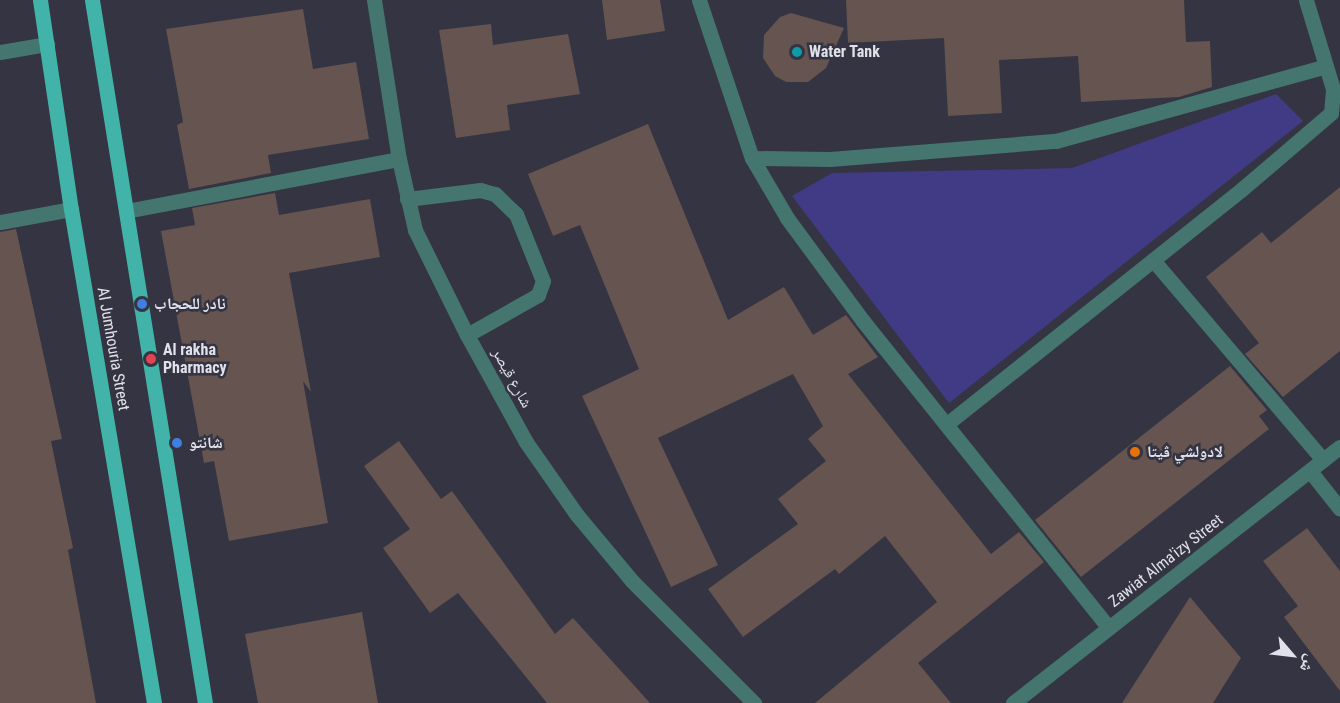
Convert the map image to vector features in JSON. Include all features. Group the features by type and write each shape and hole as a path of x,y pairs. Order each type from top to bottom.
{"main road":[{"name":"Al Jumhouria Street","path":"40,0 71,209 154,703"},
{"name":"Al Jumhouria Street","path":"92,0 205,703"}],"street":[{"name":"شارع قيصر","path":"374,0 407,199 429,264 526,442 577,515 632,581 754,703"},
{"path":"699,0 752,158 812,256 948,423 1109,628"},
{"path":"948,423 1321,124 1334,104 1326,66 1306,0"},
{"path":"0,52 47,44"},
{"path":"752,158 830,159 1056,141 1326,66"},
{"path":"126,211 399,159"},
{"path":"407,199 480,190 495,194 516,214 543,282 538,295 467,334"},
{"path":"0,222 71,209"},
{"path":"1153,260 1323,460"},
{"name":"Zawiat Alma'izy Street","path":"1013,703 1340,447"},
{"path":"1310,471 1340,509"}],"shaded area":[{"path":"1276,94 1303,121 949,403 792,196 832,173 1072,168"}],"building":[{"path":"602,0 660,0 665,31 607,40"},
{"path":"846,0 1184,0 1186,42 1210,41 1212,87 1179,97 1081,102 1078,56 999,60 1002,113 948,116 944,38 848,43"},
{"path":"303,9 313,69 356,62 369,139 268,155 271,173 189,189 177,125 183,122 166,29"},
{"name":"Water Tank","path":"791,13 844,28 826,68 808,82 786,82 775,76 763,58 764,35 780,17"},
{"path":"491,24 493,45 568,34 580,94 507,105 510,130 456,138 439,30"},
{"path":"648,124 728,320 784,287 813,335 846,315 878,357 848,374 991,554 1019,532 1044,562 918,663 951,703 815,703 937,602 885,536 839,574 835,569 743,637 708,589 798,524 778,499 826,461 808,439 823,426 793,374 658,438 718,565 671,587 582,396 639,369 580,225 553,236 528,174"},
{"path":"1340,187 1340,351 1283,397 1245,354 1259,343 1206,277 1262,232 1271,243"},
{"path":"275,193 279,215 370,199 380,257 289,273 311,392 303,381 328,523 229,541 214,461 204,463 161,231 195,225 192,208"},
{"path":"16,229 62,439 51,441 73,548 68,550 96,703 0,703 0,232"},
{"path":"1230,366 1267,410 1259,416 1269,429 1081,577 1035,520"},
{"path":"399,441 441,499 452,491 555,634 573,618 650,703 547,703 458,593 430,613 383,548 410,529 364,466"},
{"path":"1307,528 1340,571 1340,691 1284,617 1298,606 1263,561"},
{"path":"1190,597 1241,658 1213,703 1122,703"},
{"path":"362,612 378,703 258,703 245,634"}],"place":[{"name":"Water Tank","path":"797,52"},
{"name":"نادر للحجاب","path":"142,304"},
{"name":"Al rakha Pharmacy","path":"151,359"},
{"name":"شانتو","path":"177,443"},
{"name":"لادولشي ڤيتا","path":"1135,452"}]}
